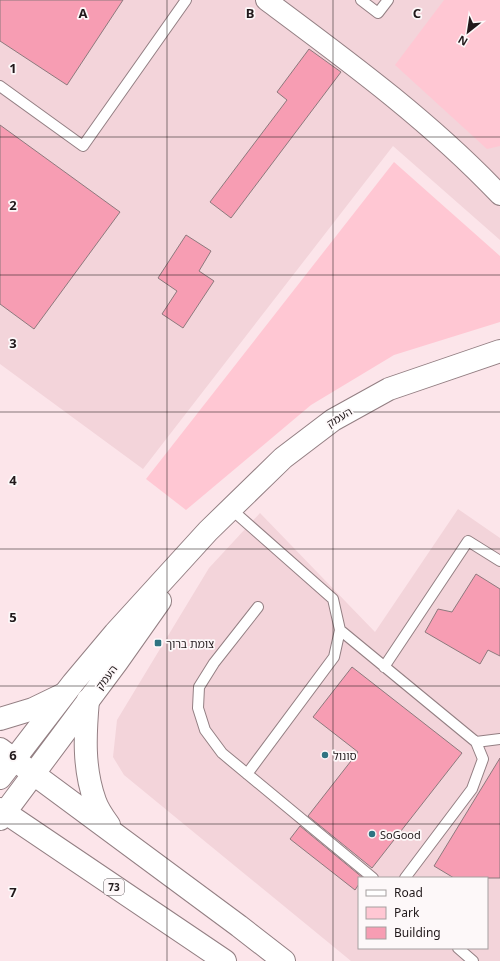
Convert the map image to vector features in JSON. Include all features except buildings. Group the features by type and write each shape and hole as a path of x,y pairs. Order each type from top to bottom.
{"main road":[{"name":"העמק","path":"0,778 7,754 64,694 116,633 208,531 283,458 333,420 389,389 500,351"},
{"name":"העמק","path":"2,813 117,662 208,531"},
{"path":"0,719 33,709 64,694"},
{"path":"88,700 85,740 88,774 95,802 113,833"},
{"path":"7,754 284,961"},
{"name":"73","path":"2,813 225,961"}],"street":[{"path":"266,0 369,76 471,165 500,195"}],"lane":[{"path":"0,86 83,146 186,0"},
{"path":"360,0 378,13 388,0"},
{"path":"231,509 333,599 340,630 334,657 247,774"},
{"path":"384,667 468,541 500,562"},
{"path":"258,607 214,663 200,687 198,708 205,730 222,753 372,877"},
{"path":"340,630 476,742 483,758 472,789 406,877"},
{"path":"476,742 500,738"},
{"path":"459,949 473,961"}],"shaded area":[{"path":"0,0 500,0 500,240 393,146 143,469 0,364"},
{"path":"458,509 500,538 500,961 351,961 124,775 113,757 117,720 209,568 260,513 375,632"}],"green space":[{"path":"444,0 500,0 500,146 487,149 395,65"},
{"path":"394,162 500,256 500,322 394,355 311,405 186,510 146,479"}],"place":[{"name":"צומת ברוך","path":"158,643"},
{"name":"סונול","path":"325,755"},
{"name":"SoGood","path":"372,834"}]}
